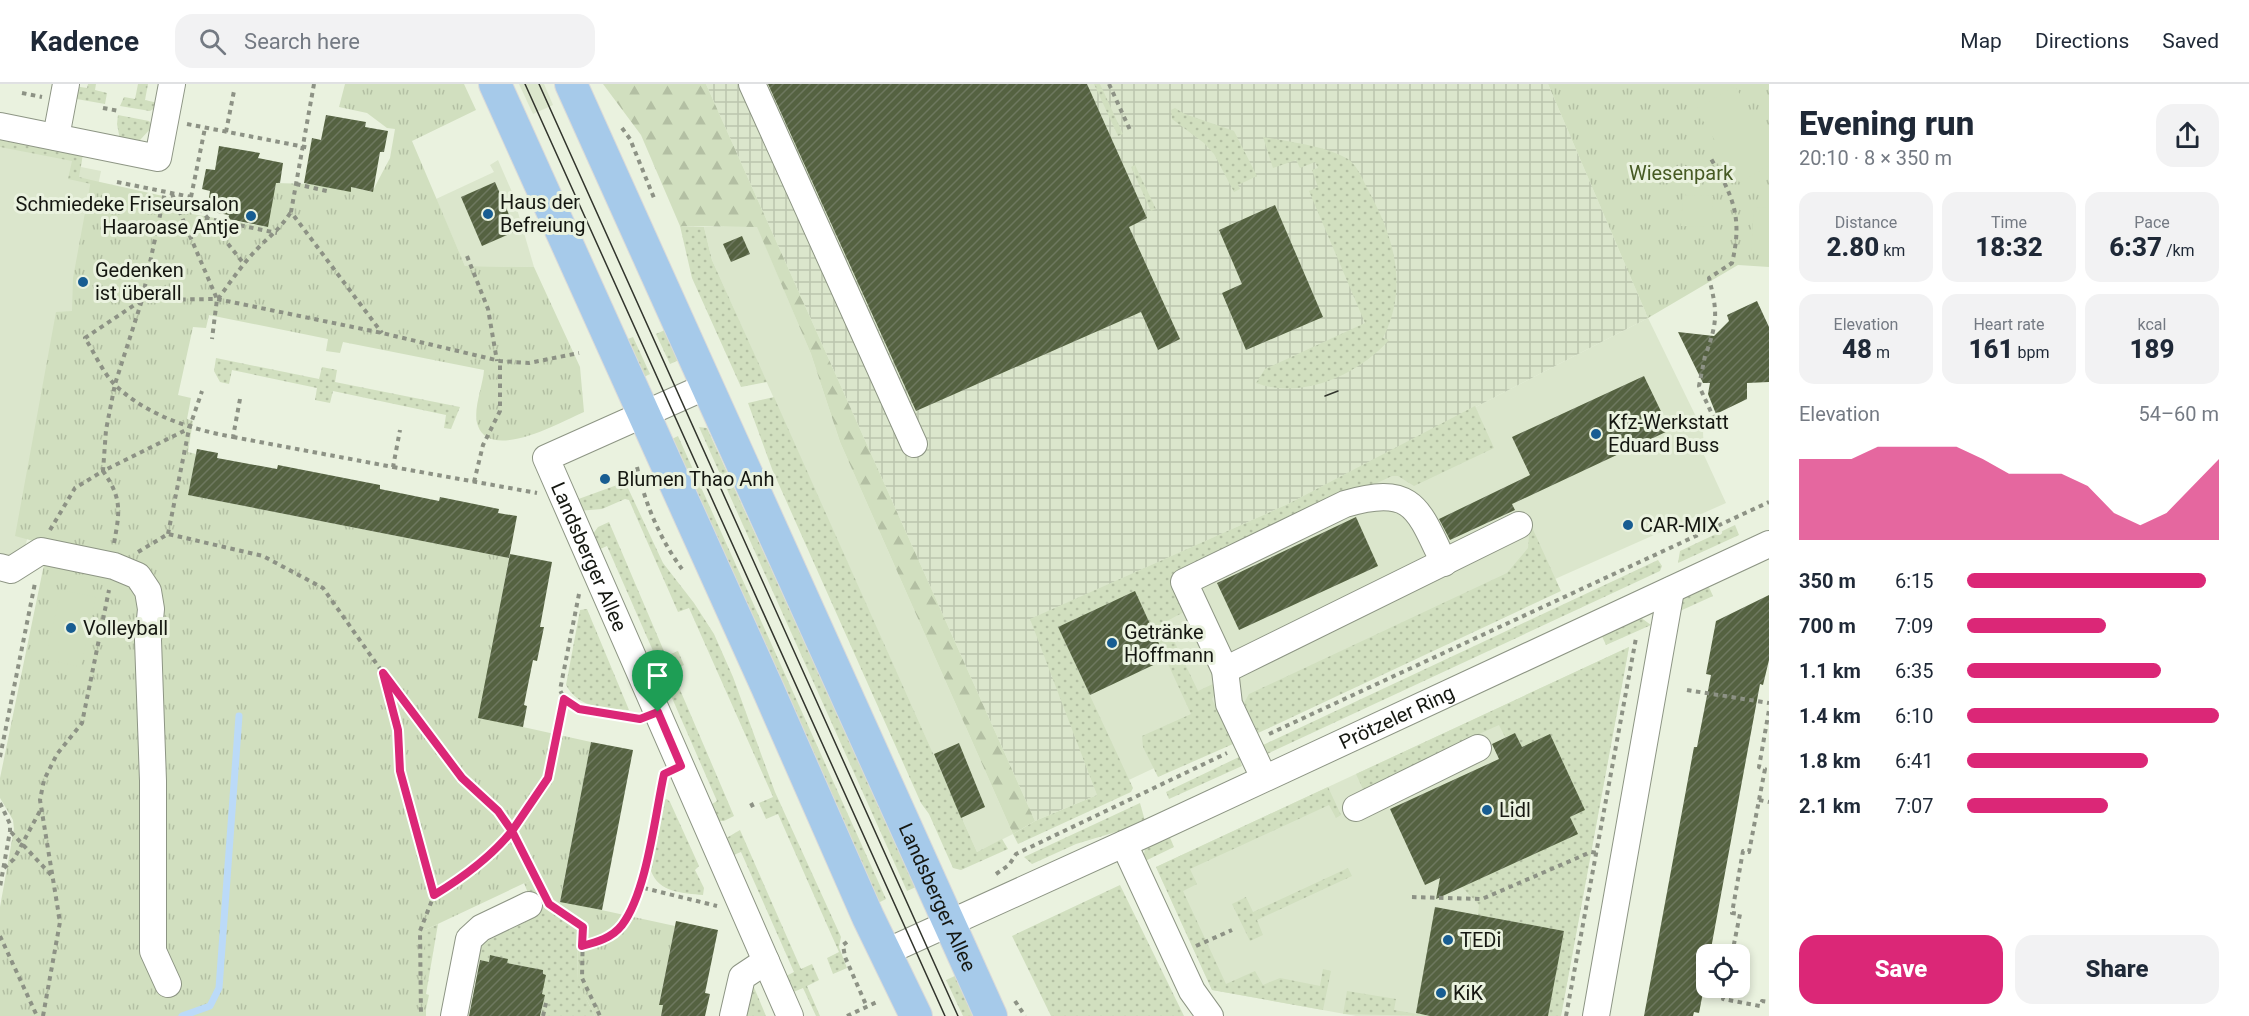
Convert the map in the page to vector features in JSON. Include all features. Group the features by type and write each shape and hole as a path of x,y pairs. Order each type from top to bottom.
{"main road":[{"path":"495,84 916,1016"},
{"name":"Landsberger Allee","path":"571,84 991,1016"}],"street":[{"path":"0,126 158,158 172,84"},
{"path":"752,84 914,444"},
{"path":"56,137 58,91"},
{"name":"Landsberger Allee","path":"706,386 546,458 681,766 716,832 740,900 790,1016"},
{"path":"1264,778 1229,704 1225,670 1184,582 1345,504 1369,497 1404,500 1419,511 1444,563"},
{"path":"1225,670 1519,525"},
{"name":"Prötzeler Ring","path":"886,952 1769,544"},
{"path":"0,567 11,570 41,551 112,565 138,576 148,591 151,609 148,640 153,781 153,951 168,984"},
{"path":"1596,1016 1671,590"},
{"path":"1356,808 1478,748"},
{"path":"1124,844 1192,991 1210,1016"},
{"path":"454,1016 469,939 481,928 539,898"},
{"path":"733,1016 742,977 766,961"}],"path":[{"path":"217,299 261,245 278,233 291,212 314,84"},
{"path":"1108,84 1130,130"},
{"path":"22,93 58,91"},
{"path":"226,132 234,91"},
{"path":"103,108 119,111"},
{"path":"179,123 310,148"},
{"path":"191,197 205,128"},
{"path":"1707,351 1717,324 1717,308 1708,278 1732,263 1738,237 1736,212 1730,191 1710,157"},
{"path":"117,182 191,197 205,218 244,264"},
{"path":"296,184 331,192"},
{"path":"43,1016 60,921 42,807 44,780 57,754 82,723 120,512 116,489 103,471 106,430 115,384 142,300 165,192"},
{"path":"172,193 217,299 212,339"},
{"path":"291,212 382,333"},
{"path":"205,218 278,233"},
{"path":"467,256 488,309 498,361 500,411 483,445 474,482"},
{"path":"541,494 189,429 159,415 115,384 85,338 142,300 217,299 382,333 498,361 529,363 579,353"},
{"path":"1705,356 1699,386 1718,427"},
{"path":"202,391 189,429 168,534 263,556 322,588 462,778 498,811 512,831 539,898 583,927 582,978 600,1016"},
{"path":"233,437 240,399"},
{"path":"0,757 41,551 46,536 75,488 103,471 189,429"},
{"path":"393,467 400,430"},
{"path":"989,879 1009,865 1016,854 1769,502"},
{"path":"662,554 675,549"},
{"path":"581,585 560,690 564,699 579,709 640,719 658,712"},
{"path":"1566,1016 1636,638"},
{"path":"383,673 398,730 400,771 434,895 420,931 421,1016"},
{"path":"1687,690 1769,704"},
{"path":"434,895 459,880 496,852 548,778 564,699"},
{"path":"1734,944 1740,914 1732,913 1743,851 1749,852 1760,800 1765,769 1758,767 1769,710"},
{"path":"582,946 602,941 622,925 639,888 664,774 681,766"},
{"path":"1760,800 1769,802"},
{"path":"0,803 10,831 54,878"},
{"path":"751,803 753,809"},
{"path":"3,869 14,859 42,807"},
{"path":"0,886 10,831"},
{"path":"1412,897 1482,899 1591,852 1596,853"},
{"path":"639,888 723,907 740,900"},
{"path":"1190,949 1233,930"},
{"path":"0,936 37,1016"},
{"path":"847,942 843,945 845,957 867,1007"},
{"path":"1723,998 1760,1006 1762,1000 1769,1002"},
{"path":"543,1016 546,1003"},
{"path":"848,1016 876,1003"}],"shaded area":[{"path":"519,84 544,84 553,105 533,114"},
{"path":"706,84 1548,84 1648,318 1288,504 1031,619 1097,795 1035,821"},
{"path":"0,137 83,153 81,167 101,171 25,549 36,559 0,556"},
{"path":"498,160 512,192 534,267 465,266 436,199 494,172 490,165"},
{"path":"757,226 811,354 840,442 1013,834 977,852 712,260 704,227"},
{"path":"1648,318 1703,431 1704,455 1726,503 1555,579 1097,795 1030,619 1288,504"},
{"path":"1629,647 1561,1016 1356,1016 1212,990 1156,867"}],"green space":[{"path":"88,84 96,84 95,90 107,93 105,104 71,98 74,86 87,88"},
{"path":"138,84 148,84 145,100 158,103 157,107 150,111 120,106 124,97 135,99"},
{"path":"345,84 464,84 476,110 412,141 465,266 534,267 580,367 584,412 528,436 512,440 497,440 485,436 476,420 484,370 343,342 340,353 326,351 328,339 209,315 206,328 193,327 178,395 191,398 187,419 193,421 188,452 196,454 188,495 509,558 494,636 523,727 591,742 560,901 675,926 659,1004 663,1005 661,1016 595,1016 577,981 578,929 544,907 531,880 425,930 426,1016 0,1016 0,907 14,829 13,820 0,798 0,778 48,545 15,536 56,312 72,311 73,278 91,180 181,200 192,214 267,227 276,183 311,184 351,191 351,187 372,192 390,158 395,129 387,128 367,113 339,107"},
{"path":"603,84 706,84 1035,821 1013,834 840,442 811,354 757,227 680,226 641,135"},
{"path":"1094,84 1100,84 1123,134 1118,136"},
{"name":"Wiesenpark","path":"1548,84 1769,84 1769,267 1738,265 1648,318"},
{"path":"1735,86 1769,143 1769,165 1740,183 1696,109"},
{"path":"1175,108 1185,114 1234,131 1257,176 1238,185 1240,189 1234,192 1214,154 1204,143 1172,119 1171,110"},
{"path":"118,115 149,121 153,126 140,140 120,140"},
{"path":"0,137 83,153 79,177 91,180 91,184 68,179 72,161 0,147"},
{"path":"1263,137 1318,147 1348,159 1360,173 1377,208 1391,244 1395,263 1397,281 1395,300 1391,319 1383,338 1389,340 1362,364 1328,381 1310,386 1274,387 1256,383 1265,369 1365,323 1309,191 1318,187 1312,170 1318,168 1315,162 1300,168 1296,160 1273,168"},
{"path":"1135,165 1156,209 1151,211 1131,167"},
{"path":"1683,195 1713,196 1712,227 1681,226"},
{"path":"1754,207 1769,208 1769,251 1751,251"},
{"path":"680,226 704,227 712,260 767,382 741,387 692,278"},
{"path":"667,329 679,360 670,364 656,334"},
{"path":"633,337 650,374 640,379 623,341"},
{"path":"216,358 319,379 322,367 337,370 335,382 460,407 451,429 444,428 446,415 333,391 330,403 315,400 317,388 232,370 229,384 220,382 214,371"},
{"path":"774,397 977,852 1002,839 1008,849 961,870 953,868 929,814 921,803 772,469 748,403"},
{"path":"1475,406 1494,448 1414,486 1398,476 1392,476 1178,576 1184,612 1165,622 1198,691 1215,683 1218,689 1212,699 1233,744 1158,777 1143,747 1142,736 1191,714 1135,592 1058,627 1133,788 1131,792 1018,844 1013,834 1035,821 1097,795 1030,619 1288,504"},
{"path":"699,427 707,428 916,887 907,891"},
{"path":"678,436 886,899 878,903 672,439"},
{"path":"617,485 627,486 663,563 694,603 714,634 733,677 775,792 841,937 839,947 847,968 833,974 827,958 839,952 778,814 766,819 759,803 773,797 689,608 678,612 629,500 625,499 602,509 578,511 573,501"},
{"path":"609,522 666,656 678,651 684,665 672,671 734,816 724,821 712,821 707,807 717,801 662,675 652,679 645,666 657,660 607,546 596,551 590,538 598,527"},
{"path":"1530,523 1561,591 1258,733 1244,703 1249,694 1507,573 1528,548"},
{"path":"1735,525 1739,535 1678,563 1680,551"},
{"path":"1658,560 1662,566 1660,571 1267,754 1263,745"},
{"path":"1707,583 1713,596 1680,611 1683,597"},
{"name":"Volleyball","path":"61,590 96,597 81,667 45,659"},
{"path":"587,609 629,710 602,708 585,703 571,693 566,685 580,610"},
{"path":"1640,617 1651,625 1606,645 1600,632"},
{"path":"1629,647 1561,1016 1548,1016 1564,931 1478,915 1479,905 1462,887 1577,834 1570,817 1585,810 1522,747 1515,733 1505,737 1499,725 1435,754 1425,769 1367,798 1356,774"},
{"path":"1239,757 1242,766 1169,799 1166,792"},
{"path":"1328,787 1341,815 1336,818 1329,805 1190,869 1197,884 1183,891 1226,984 1255,971 1263,985 1280,978 1320,986 1323,969 1331,971 1323,1010 1212,990 1156,867"},
{"path":"667,799 699,866 695,870 704,888 703,895 666,888 660,884 651,871 664,800"},
{"path":"1140,803 1145,821 1139,825 1076,844 1032,864 1024,857"},
{"path":"740,830 801,969 812,964 819,980 807,986 820,1016 816,1016 803,988 791,993 784,977 794,972 741,852 731,856 723,840"},
{"path":"1168,833 1174,847 1143,862 1145,847"},
{"path":"1348,868 1352,876 1257,920 1263,935 1250,941 1232,904 1246,897 1253,912"},
{"path":"531,880 544,907 578,929 577,980 595,1016 538,1016 541,1014 544,995 542,994 543,970 507,963 507,959 490,955 489,962 478,960 473,948 537,916 524,883"},
{"path":"1120,885 1184,1016 1051,1016 1012,936"},
{"path":"438,924 426,994 429,995 425,1014 425,930"},
{"path":"957,975 976,1016 963,1016 946,980"},
{"path":"753,985 766,1016 739,1016"},
{"path":"1347,991 1396,999 1394,1010 1430,1016 1343,1014"}],"building":[{"path":"768,84 1087,84 1147,218 1129,227 1180,339 1158,350 1141,312 916,411"},
{"path":"326,115 366,122 365,127 388,131 384,152 380,152 373,192 351,187 351,192 304,183 312,138 321,140"},
{"path":"219,146 260,153 258,158 283,163 280,183 276,183 268,227 228,219 229,215 207,211 210,191 202,189 206,169 215,170"},
{"name":"Haus der Befreiung","path":"495,182 516,231 482,246 461,197"},
{"path":"1275,205 1323,317 1246,350 1222,293 1242,284 1219,230"},
{"path":"742,236 750,254 731,262 723,244"},
{"path":"1757,301 1769,327 1769,382 1747,383 1747,399 1716,414 1708,394 1710,383 1703,383 1678,332 1714,336 1729,321 1727,315"},
{"path":"1644,376 1670,430 1512,504 1515,510 1450,540 1439,519 1530,475 1512,437"},
{"path":"197,449 218,453 217,458 277,469 278,465 380,485 380,489 439,501 440,497 499,509 498,513 517,516 509,558 188,495"},
{"path":"1356,517 1378,566 1239,630 1217,583"},
{"path":"510,554 552,562 540,627 544,627 537,661 533,660 524,705 527,706 523,727 478,718"},
{"name":"Getränke Hoffmann","path":"1135,591 1166,659 1090,695 1058,627"},
{"path":"1769,595 1769,660 1763,685 1760,684 1712,944 1696,944 1696,998 1702,998 1699,1013 1694,1012 1693,1016 1644,1016 1694,747 1697,747 1711,675 1706,674 1716,621"},
{"name":"Lidl","path":"1515,733 1522,747 1550,734 1585,810 1570,817 1578,834 1436,899 1440,878 1425,885 1390,809 1499,759 1492,744"},
{"path":"591,742 633,750 602,910 560,902"},
{"path":"959,743 985,807 961,818 934,754"},
{"path":"1435,907 1564,931 1548,1016 1430,1016 1416,1013"},
{"path":"676,921 718,930 705,993 710,994 705,1016 661,1016 663,1005 659,1005"},
{"path":"490,955 508,959 507,963 543,970 543,974 546,975 542,994 545,995 540,1016 469,1016 480,960 489,962"}],"waterway":[{"path":"182,1016 210,1006 219,988 239,716"}],"tram line":[{"path":"525,84 945,1016"},
{"path":"539,84 958,1016"},
{"path":"1325,396 1338,391"}],"place":[{"name":"Haus der Befreiung","path":"488,214"},
{"name":"Schmiedeke Friseursalon Haaroase Antje","path":"251,216"},
{"name":"Gedenken ist überall","path":"83,282"},
{"name":"Kfz-Werkstatt Eduard Buss","path":"1596,434"},
{"name":"Blumen Thao Anh","path":"605,479"},
{"name":"CAR-MIX","path":"1628,525"},
{"name":"Volleyball","path":"71,628"},
{"name":"Getränke Hoffmann","path":"1112,643"},
{"name":"Lidl","path":"1487,810"},
{"name":"TEDi","path":"1448,940"},
{"name":"KiK","path":"1441,993"}],"route":[{"path":"658,712 640,719 579,709 564,699 548,778 512,831 498,811 462,778 383,673 398,730 400,771 416,838 434,895 459,880 496,852 512,831 549,904 583,927 582,946 602,941 622,925 639,888 664,774 681,766 658,712"}]}
